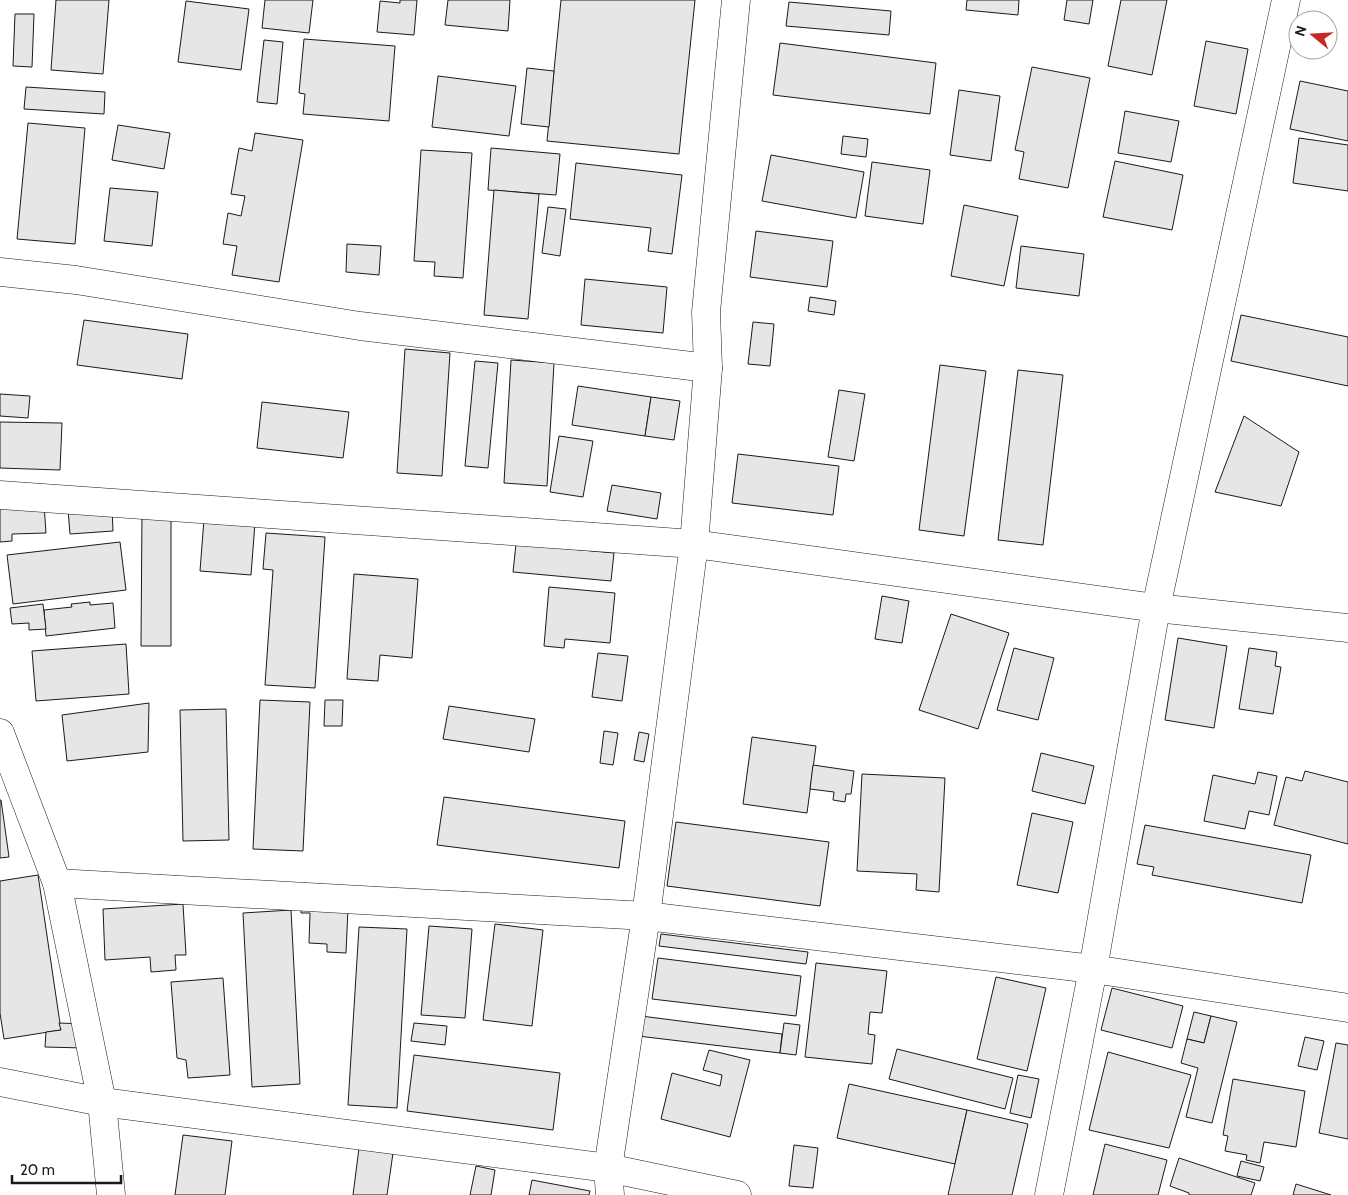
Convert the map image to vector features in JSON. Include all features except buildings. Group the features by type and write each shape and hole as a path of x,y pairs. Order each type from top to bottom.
{"street":[{"path":"609,1182 646,916 694,544 708,368 706,312 736,0"},
{"path":"1049,1195 1093,969 1156,608 1286,0"},
{"path":"0,272 76,280 360,326 708,368"},
{"path":"0,495 694,544 1156,608 1348,628"},
{"path":"0,733 57,883 102,1102 110,1195"},
{"path":"57,883 646,916 1093,969 1348,1008"},
{"path":"0,1082 102,1102 609,1182 737,1195"}]}
